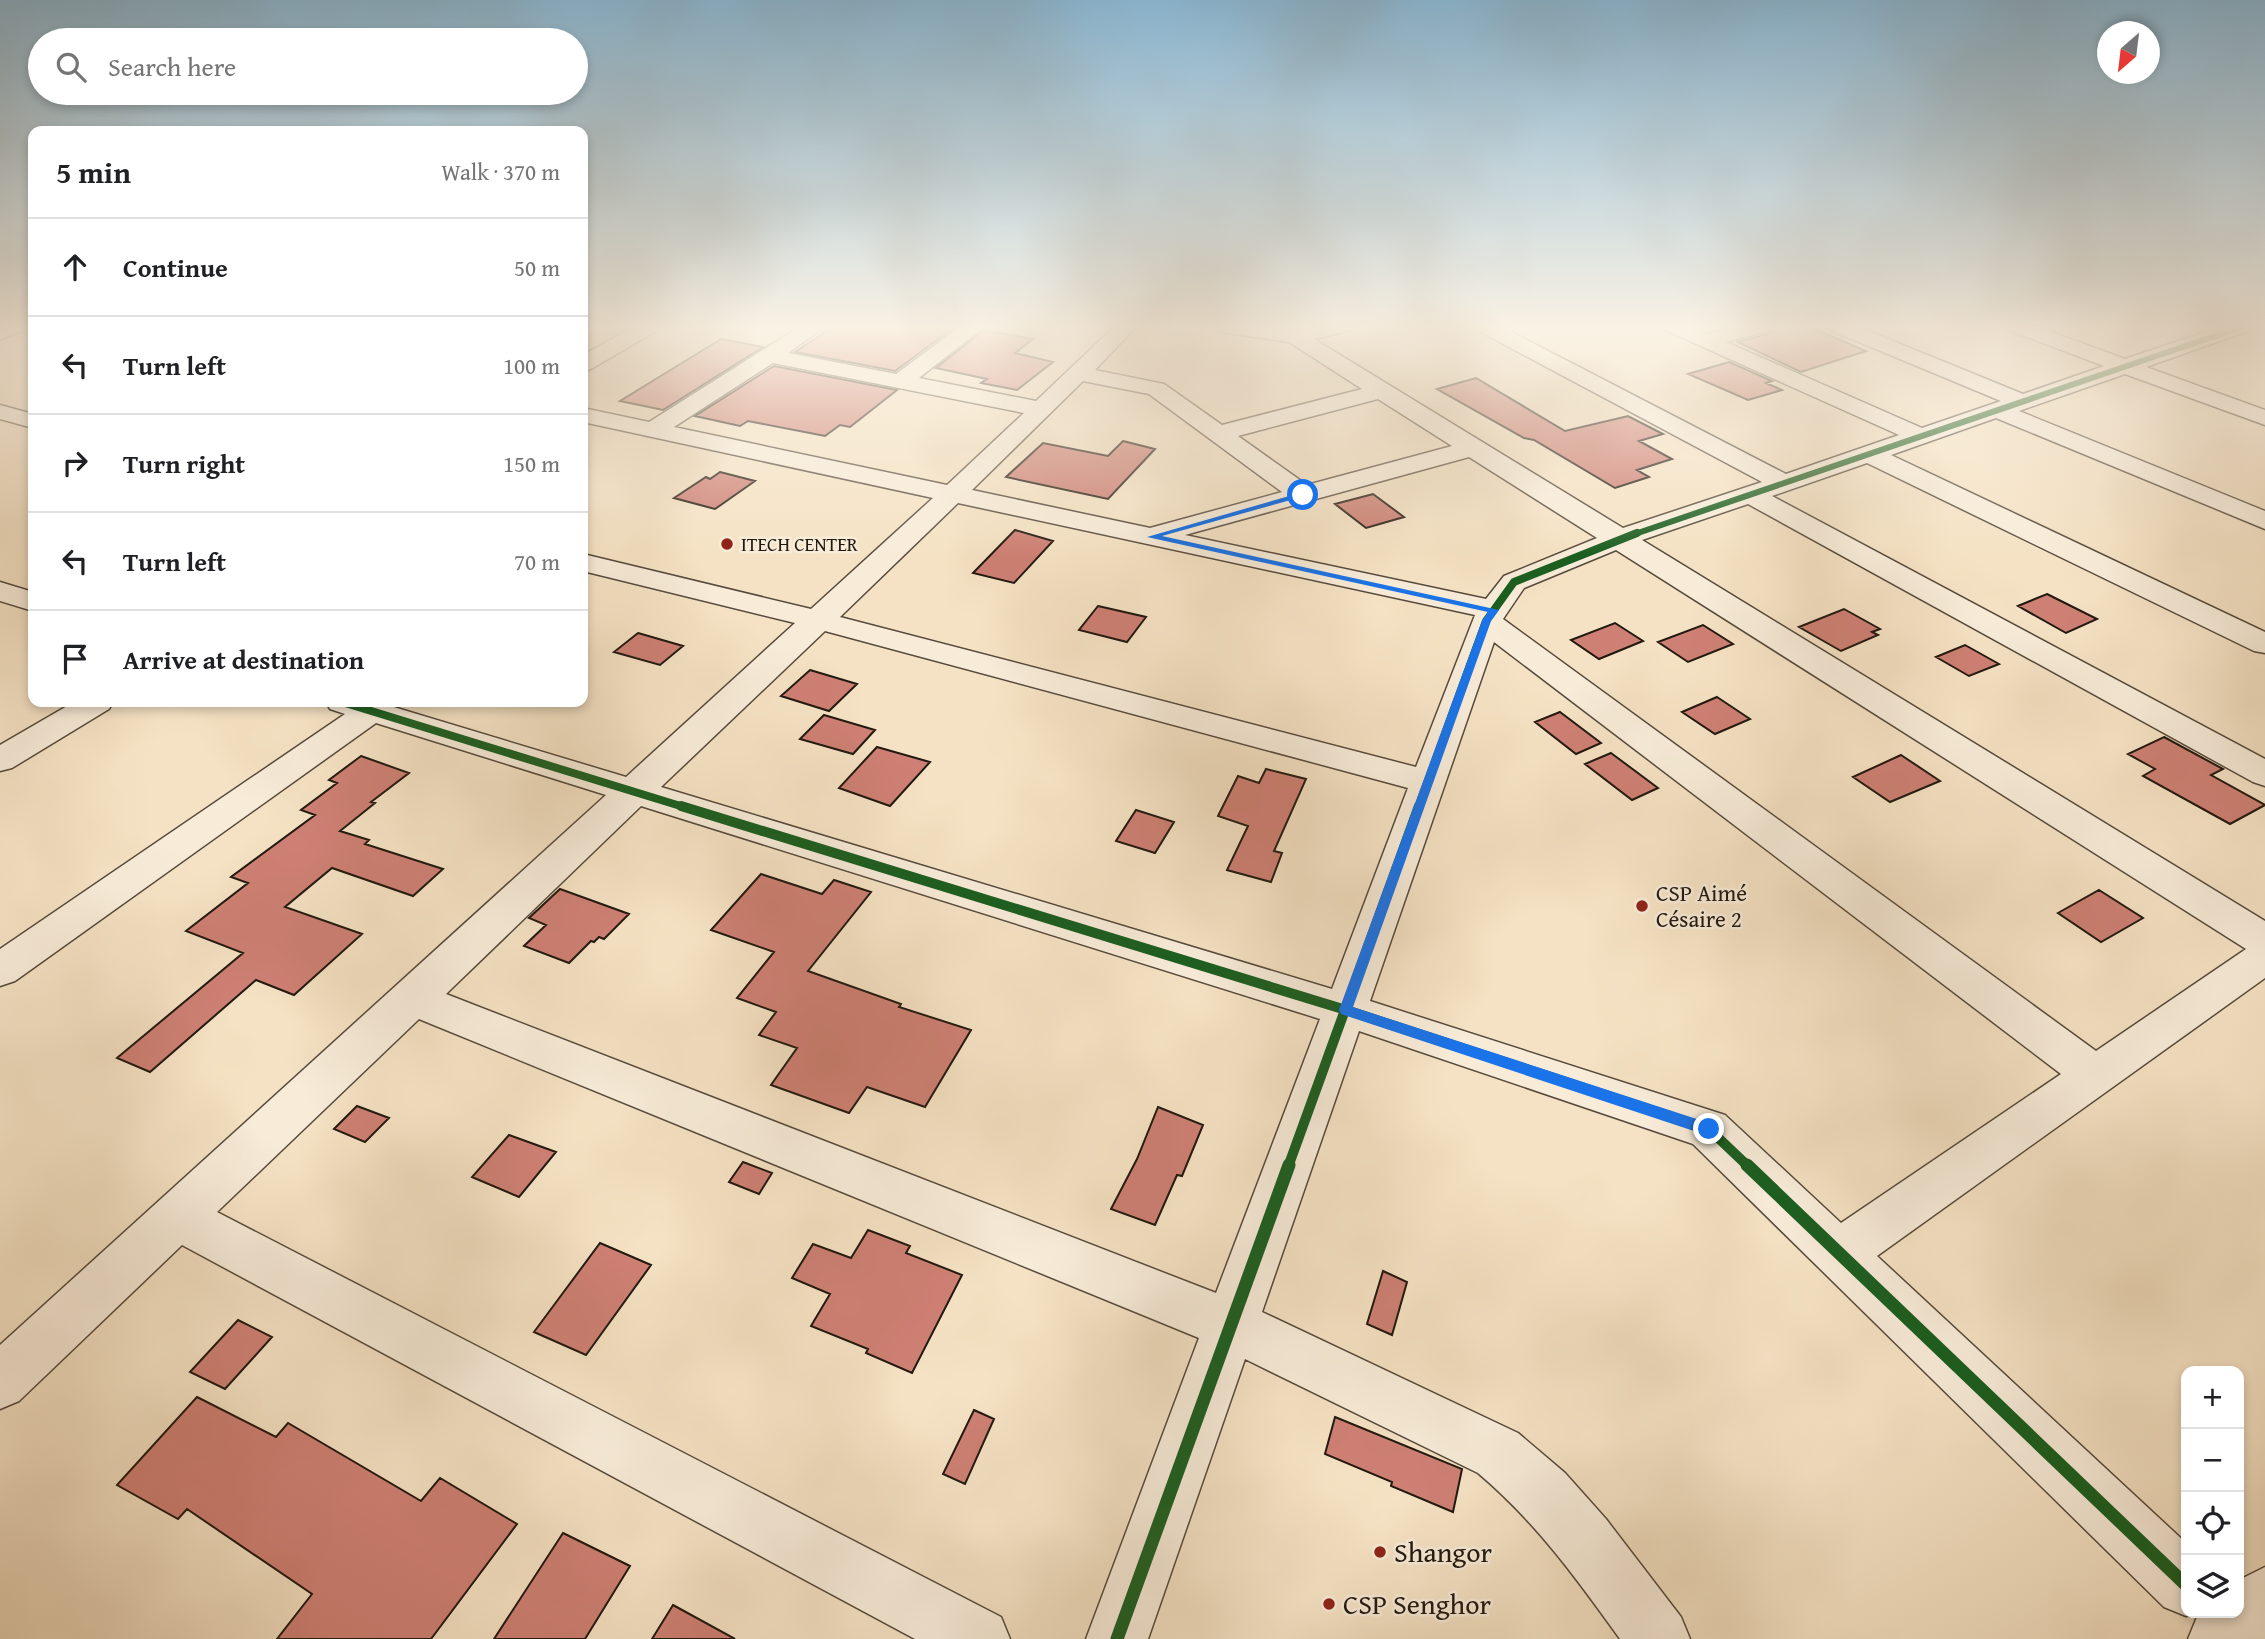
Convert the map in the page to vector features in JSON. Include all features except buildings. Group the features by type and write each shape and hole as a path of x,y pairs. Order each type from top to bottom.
{"street":[{"path":"653,430 696,402"},
{"path":"1008,402 1041,409"},
{"path":"0,1382 953,494 1048,402"},
{"path":"1175,402 1303,495"},
{"path":"1218,434 1338,402"},
{"path":"1400,402 2265,941"},
{"path":"1635,402 1784,483"},
{"path":"1845,402 1920,436"},
{"path":"1117,1639 1490,615 1514,582 1619,539 2021,402"},
{"path":"2222,402 2265,418"},
{"path":"1997,410 2265,521"},
{"path":"0,412 28,420"},
{"path":"588,416 1151,537 1490,615 2095,1075"},
{"path":"1151,537 1472,448"},
{"path":"1869,454 2265,645"},
{"path":"1749,494 2265,774"},
{"path":"588,563 818,620 1428,782"},
{"path":"0,591 28,600"},
{"path":"0,760 89,707"},
{"path":"0,970 356,707"},
{"path":"360,707 1346,1010 1709,1129 2181,1580"},
{"path":"1839,1253 2265,957"},
{"path":"411,999 1231,1325 1498,1453 1529,1477 1555,1504 1659,1639"},
{"path":"177,1217 979,1639"}],"cycle path":[{"path":"1117,1639 1486,621 1514,582 1619,539 2020,402"},
{"path":"358,707 1346,1010 1709,1129 2181,1580"}],"place":[{"name":"ITECH CENTER","path":"727,544"},
{"name":"CSP Aimé Césaire 2","path":"1642,906"},
{"name":"Shangor","path":"1380,1552"},
{"name":"CSP Senghor","path":"1329,1604"}],"route":[{"path":"1303,495 1151,537 1494,610 1486,621 1346,1010 1709,1129"}]}
